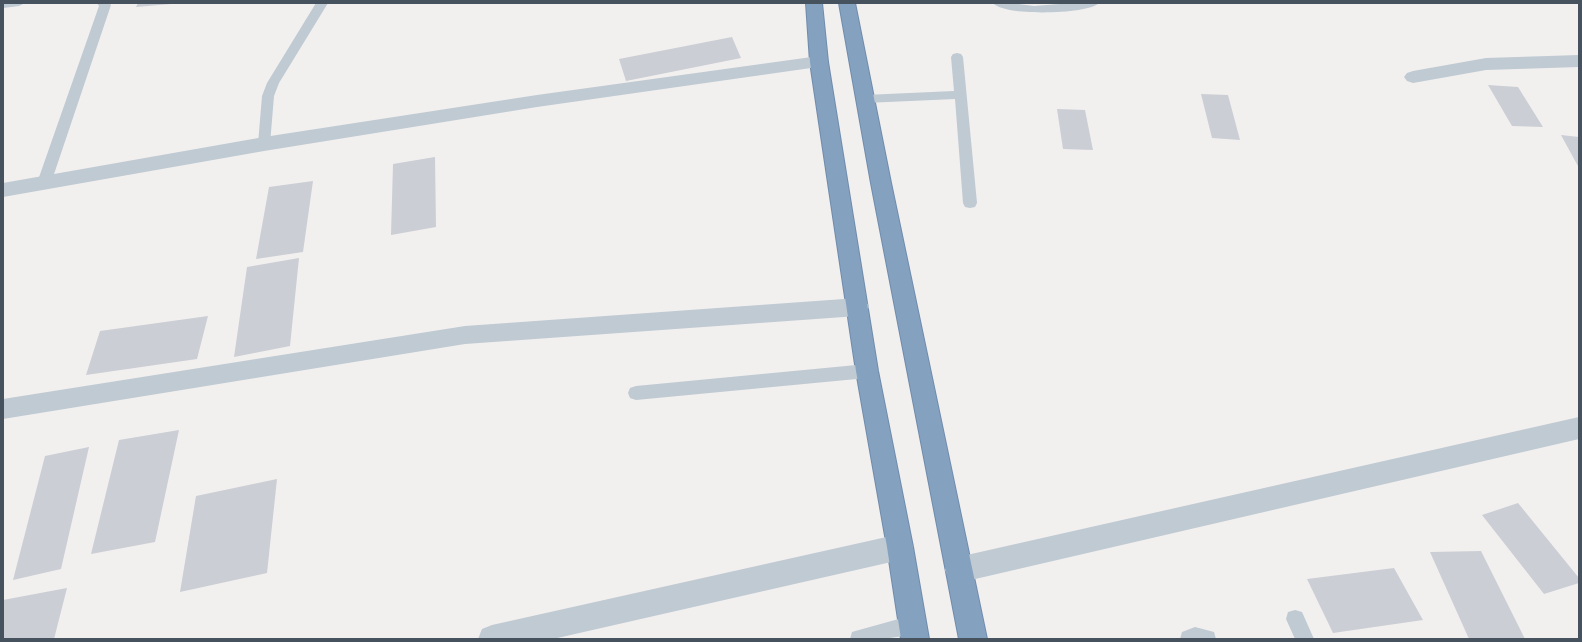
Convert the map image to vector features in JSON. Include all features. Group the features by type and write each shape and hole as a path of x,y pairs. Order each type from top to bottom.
{"highway":[{"path":"814,3 819,62 867,371 900,547 914,632"},
{"path":"847,3 958,570 973,639"}],"street":[{"path":"1413,77 1486,64 1579,61"},
{"path":"3,190 264,144 538,101 819,62"},
{"path":"3,409 465,335 858,307"},
{"path":"958,570 1579,428"},
{"path":"492,639 900,547"}],"lane":[{"path":"3,5 18,3"},
{"path":"44,183 105,5 103,3"},
{"path":"264,144 268,96 273,83 322,3"},
{"path":"999,3 1013,8 1032,10 1057,9 1093,3"},
{"path":"957,57 970,202"},
{"path":"865,99 961,96"},
{"path":"636,393 867,371"},
{"path":"1295,619 1305,639"},
{"path":"859,639 914,632"},
{"path":"1189,639 1195,636 1207,639"}],"building":[{"path":"138,3 170,3 171,4 136,7"},
{"path":"732,37 741,58 626,81 619,59"},
{"path":"1488,85 1518,87 1543,127 1512,126"},
{"path":"1201,94 1228,95 1240,140 1212,138"},
{"path":"1057,109 1085,110 1093,150 1063,149"},
{"path":"1561,135 1579,137 1579,168"},
{"path":"435,157 436,227 391,235 393,164"},
{"path":"313,181 303,252 256,259 269,187"},
{"path":"299,258 290,346 234,357 247,267"},
{"path":"208,316 197,359 86,375 100,331"},
{"path":"179,430 155,542 91,554 119,440"},
{"path":"89,447 61,569 13,580 45,456"},
{"path":"277,479 267,573 180,592 196,496"},
{"path":"1518,503 1579,578 1579,583 1544,594 1482,515"},
{"path":"1481,551 1525,639 1469,639 1430,552"},
{"path":"1394,568 1423,620 1333,633 1307,579"},
{"path":"67,588 54,639 3,639 3,600"}]}
